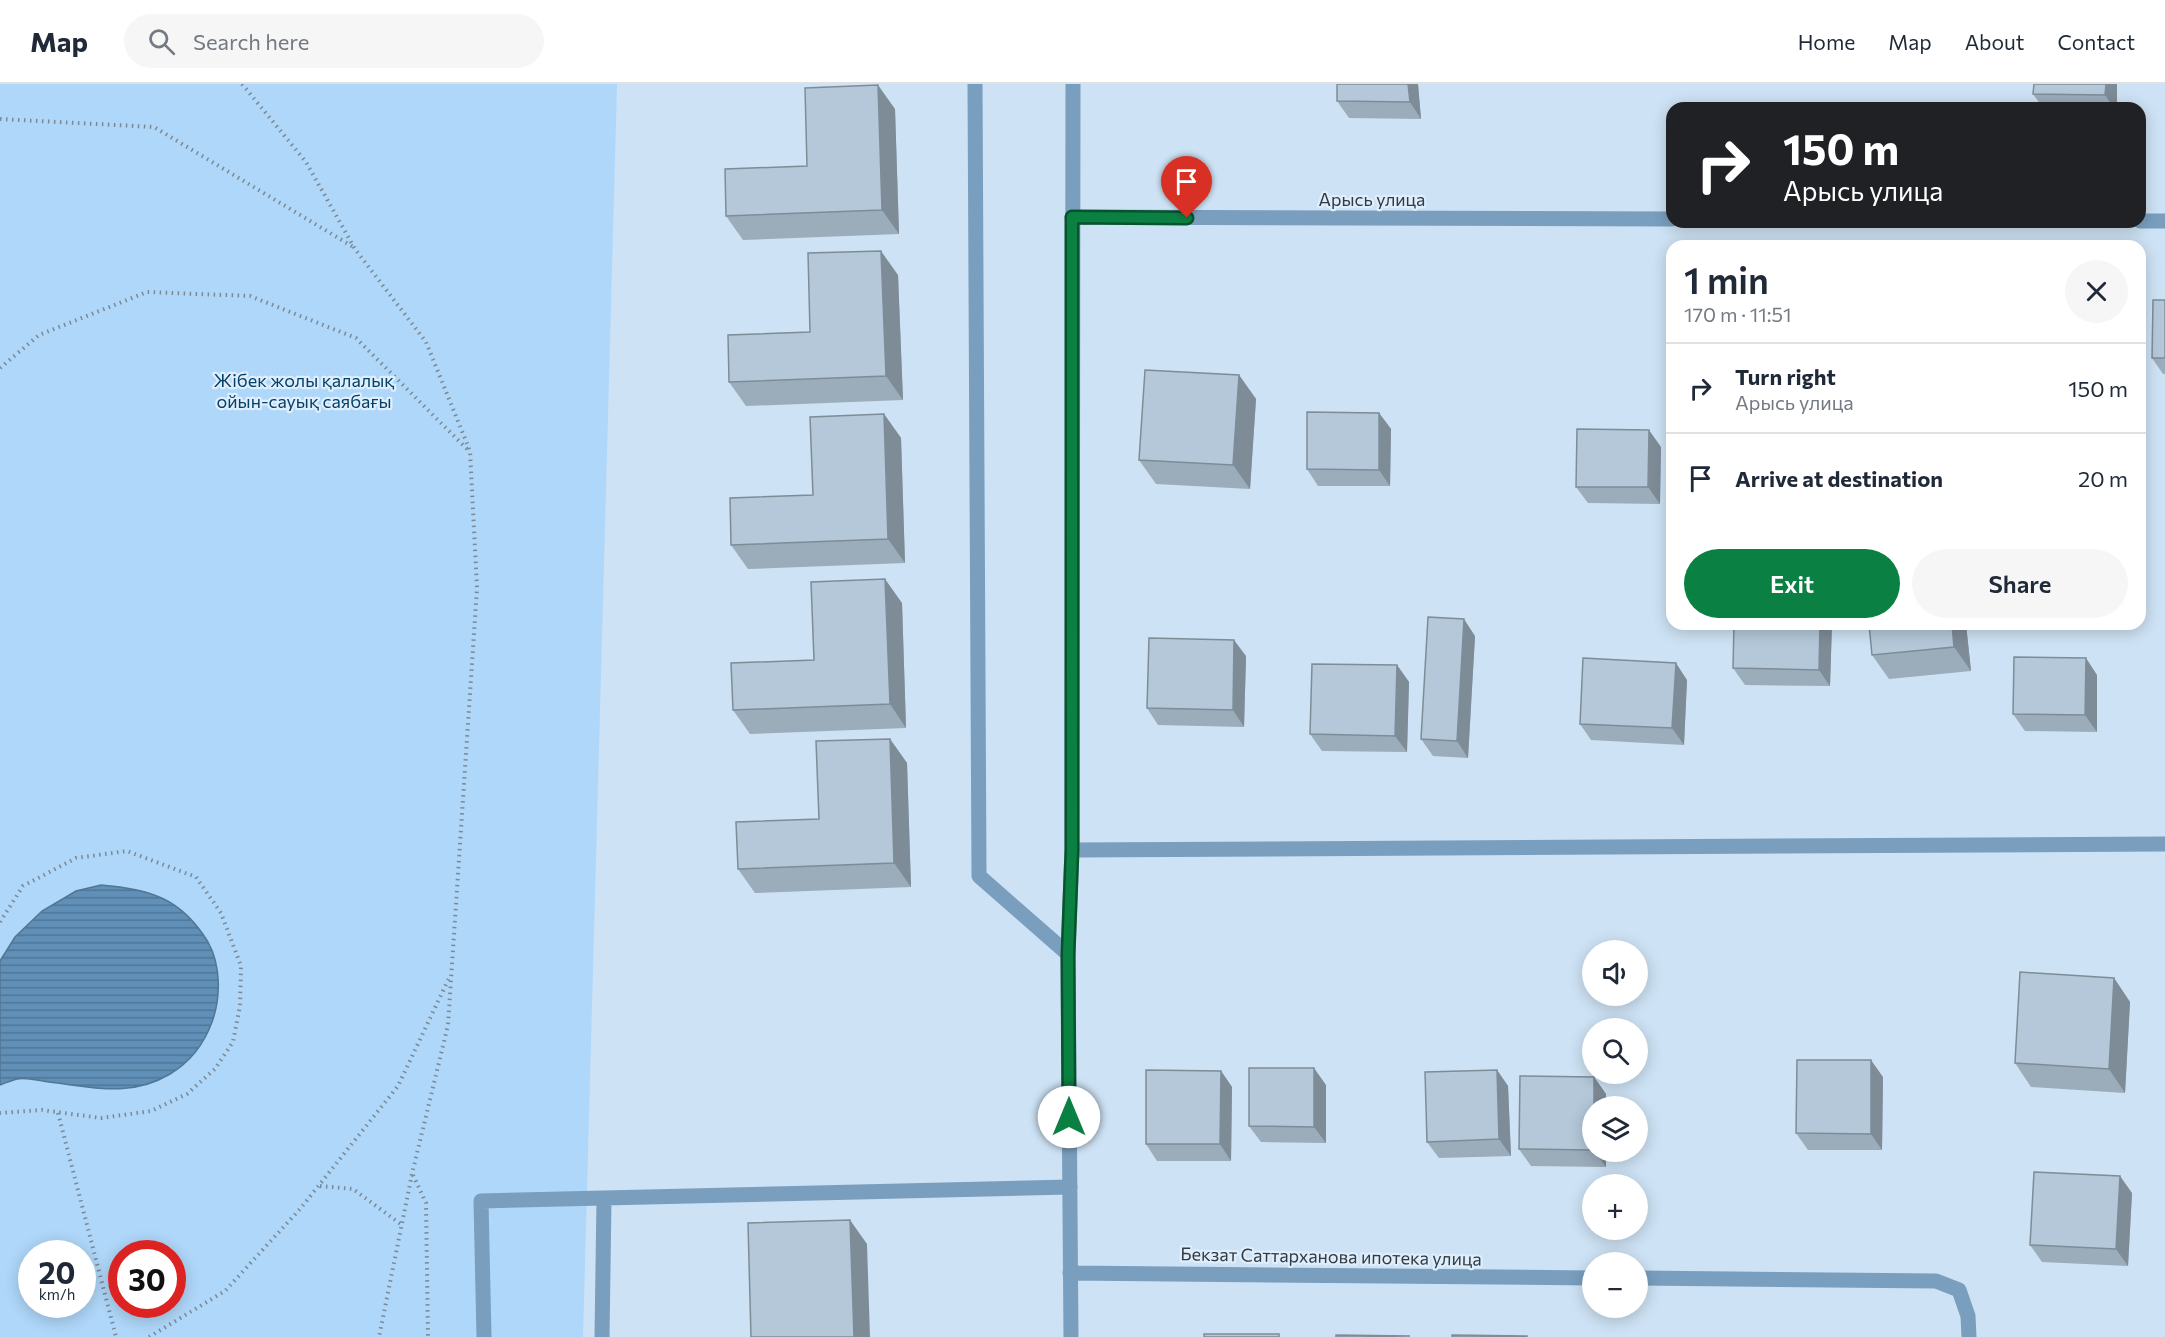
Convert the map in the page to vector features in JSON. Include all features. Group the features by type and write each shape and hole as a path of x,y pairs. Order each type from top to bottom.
{"street":[{"path":"975,84 979,876 1068,954"},
{"path":"1071,1337 1068,954 1072,850 1073,84"},
{"name":"Арысь улица","path":"1072,217 1666,219"},
{"path":"2146,221 2165,221"},
{"path":"1072,850 2165,844"},
{"path":"484,1337 481,1201 1070,1187"},
{"path":"602,1337 604,1199"},
{"name":"Бекзат Саттарханова ипотека улица","path":"1070,1273 1582,1278"},
{"path":"1648,1278 1936,1281 1959,1290 1968,1316 1969,1337"}],"path":[{"path":"242,84 306,162 356,249 426,342 470,451 477,588 448,1025 412,1173 379,1337"},
{"path":"0,119 154,127 356,249"},
{"path":"0,368 39,335 147,292 250,296 356,338 470,451"},
{"path":"0,922 23,886 76,858 127,851 196,877 221,914 241,966 240,1006 233,1042 215,1069 187,1094 151,1111 101,1118 42,1110 0,1113"},
{"path":"148,1337 225,1291 300,1209 398,1086 451,974"},
{"path":"58,1113 116,1337"},
{"path":"412,1173 426,1203 428,1337"},
{"path":"319,1186 352,1189 402,1225"}],"green space":[{"name":"Жібек жолы қалалық ойын-сауық саябағы","path":"0,84 617,84 583,1337 0,1337"}],"shaded area":[{"path":"101,885 135,889 163,898 187,915 198,927 212,951 218,982 215,1013 205,1038 196,1052 177,1069 140,1086 96,1088 25,1078 0,1085 0,961 15,937 42,911 76,891"}],"building":[{"path":"1337,84 1408,84 1410,102 1337,101"},
{"path":"2034,84 2106,84 2105,95 2033,94"},
{"path":"878,85 882,210 726,216 725,169 807,166 805,88"},
{"path":"881,251 886,376 729,382 728,335 810,332 808,253"},
{"path":"2153,300 2165,300 2165,358 2152,358"},
{"path":"1145,370 1239,375 1233,465 1139,460"},
{"path":"1307,412 1379,413 1379,470 1307,469"},
{"path":"884,414 888,539 731,545 730,498 813,495 810,417"},
{"path":"1577,429 1649,430 1648,487 1576,487"},
{"path":"885,579 890,704 733,710 731,663 814,660 811,582"},
{"path":"1428,617 1464,619 1457,741 1421,739"},
{"path":"1734,630 1820,630 1819,670 1733,668"},
{"path":"1870,630 1953,630 1954,647 1872,655"},
{"path":"1149,638 1234,640 1233,710 1147,708"},
{"path":"2014,657 2086,658 2085,715 2013,714"},
{"path":"1583,658 1676,663 1672,728 1580,724"},
{"path":"1312,664 1397,665 1395,736 1310,734"},
{"path":"890,739 894,863 738,869 736,822 819,819 816,741"},
{"path":"2020,972 2114,978 2109,1069 2015,1063"},
{"path":"1797,1060 1871,1060 1871,1134 1796,1133"},
{"path":"1249,1068 1314,1068 1314,1127 1249,1126"},
{"path":"1146,1070 1221,1071 1220,1144 1146,1144"},
{"path":"1497,1070 1499,1139 1427,1142 1425,1072"},
{"path":"1520,1076 1582,1077 1582,1084 1594,1084 1594,1096 1582,1096 1582,1150 1519,1149"},
{"path":"2034,1172 2120,1176 2116,1249 2030,1245"},
{"path":"850,1220 854,1337 751,1337 748,1223"},
{"path":"1204,1334 1279,1334 1279,1337 1204,1337"},
{"path":"1336,1335 1410,1336 1336,1337"},
{"path":"1452,1335 1527,1336 1527,1337 1452,1337"}],"route":[{"path":"1069,1117 1068,954 1072,850 1072,217 1187,218"}]}
